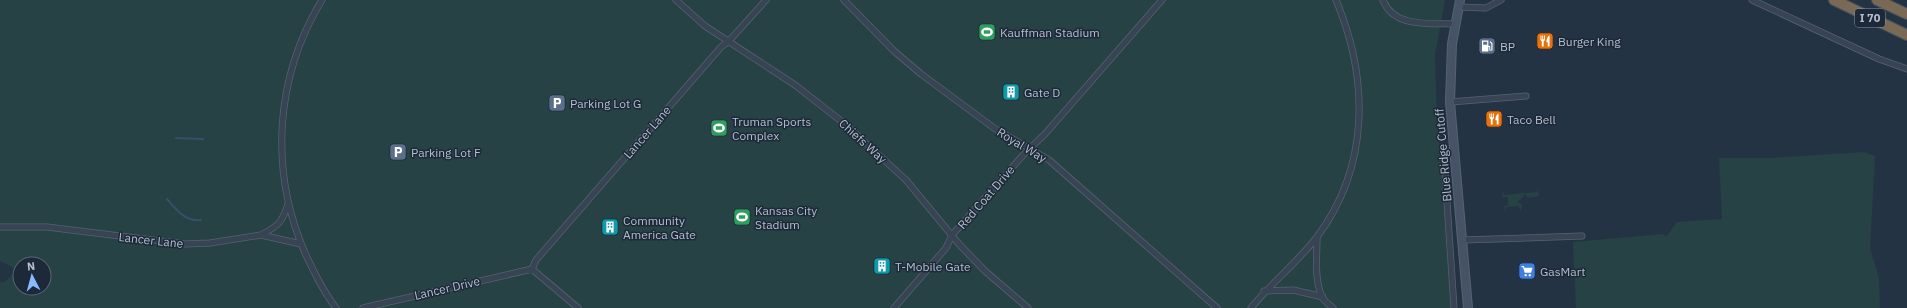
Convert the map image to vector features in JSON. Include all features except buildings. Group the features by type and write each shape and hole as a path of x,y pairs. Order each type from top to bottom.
{"highway":[{"name":"I 70","path":"1834,0 1907,35"},
{"name":"I 70","path":"1877,0 1907,14"}],"main road":[{"name":"Blue Ridge Cutoff","path":"1459,4 1452,44 1450,102 1464,240 1468,308"}],"street":[{"path":"322,0 302,37 293,64 286,91 281,134 281,155 288,204 301,244 316,276 336,308"},
{"name":"Chiefs Way","path":"676,0 705,26 795,85 845,124 906,180 952,235 985,271 1028,308"},
{"name":"Lancer Lane","path":"532,269 536,260 721,47 729,41 766,0"},
{"name":"Royal Way","path":"844,0 894,51 921,74 994,128 1048,160 1217,308"},
{"name":"Red Coat Drive","path":"894,308 946,248 952,235 1029,150 1046,134 1162,0"},
{"path":"1251,308 1264,291 1295,263 1317,237 1335,208 1349,175 1359,123 1360,98 1354,52 1336,0"},
{"path":"1383,0 1393,14 1402,20 1455,24"},
{"path":"1459,4 1486,8 1501,0"},
{"path":"1752,0 1879,59 1907,69"},
{"path":"1450,102 1526,96"},
{"path":"1454,306 1444,157 1455,148"},
{"path":"261,235 277,226 283,218 288,204"},
{"name":"Lancer Lane","path":"0,227 47,227 185,244 210,244 261,235 301,244"},
{"path":"1464,240 1582,236"},
{"path":"1317,237 1317,270 1323,297 1333,308"},
{"path":"532,269 578,308"},
{"name":"Lancer Drive","path":"363,308 532,269"},
{"path":"1264,291 1293,290 1323,297"}],"green space":[{"name":"Truman Sports Complex","path":"0,0 1445,0 1435,55 1436,93 1450,299 1454,308 0,308 0,282 4,282 12,275 12,296 52,296 52,256 12,256 12,267 0,261"},
{"path":"1864,152 1875,156 1870,248 1879,278 1880,308 1576,308 1573,242 1663,234 1666,237 1677,222 1722,219 1719,158 1772,158"},
{"path":"1538,188 1539,196 1528,198 1525,194 1518,202 1522,205 1521,212 1519,206 1506,207 1505,212 1504,206 1508,205 1508,197 1502,197 1503,190 1504,195 1537,192"}],"waterway":[{"path":"176,138 203,139"},
{"path":"167,199 181,214 190,219 201,220"}],"place":[{"name":"Kauffman Stadium","path":"987,32"},
{"name":"Burger King","path":"1545,41"},
{"name":"BP","path":"1487,46"},
{"name":"Gate D","path":"1011,92"},
{"name":"Parking Lot G","path":"557,103"},
{"name":"Taco Bell","path":"1494,119"},
{"name":"Truman Sports Complex","path":"719,128"},
{"name":"Parking Lot F","path":"398,152"},
{"name":"Kansas City Stadium","path":"742,217"},
{"name":"Community America Gate","path":"610,227"},
{"name":"T-Mobile Gate","path":"882,266"},
{"name":"GasMart","path":"1527,271"}]}
